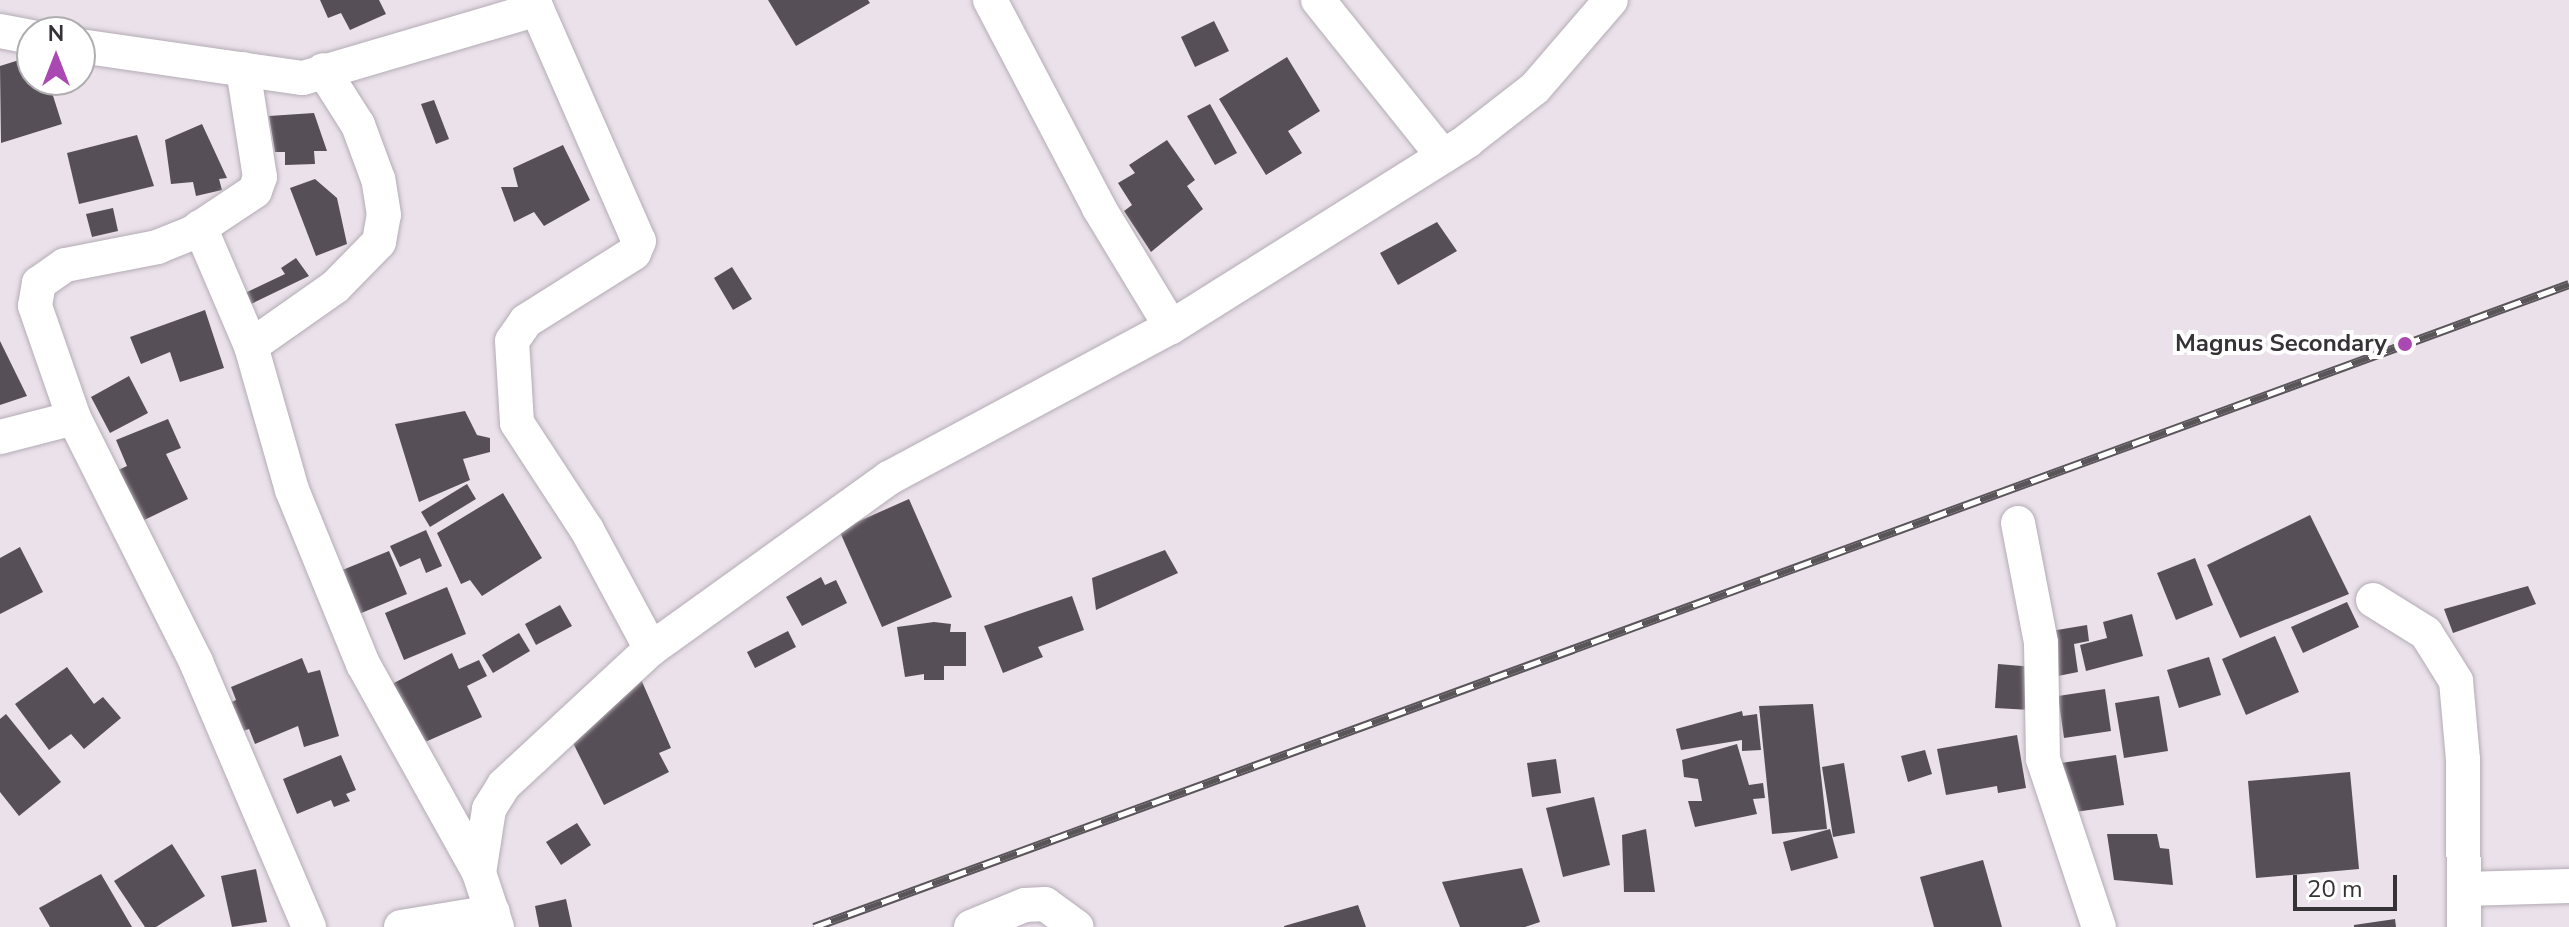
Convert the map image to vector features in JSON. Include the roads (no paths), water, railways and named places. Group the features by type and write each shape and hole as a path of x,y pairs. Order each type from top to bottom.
{"street":[{"path":"990,0 1099,208 1171,327"},
{"path":"1318,0 1443,156"},
{"path":"479,873 482,831 504,785 651,649 889,478 1171,327 1443,156 1535,88 1611,0"},
{"path":"96,48 303,78 535,4 639,241 634,253 526,321 512,341 517,423 587,530 651,649"},
{"path":"243,69 260,177 255,191 200,227 158,247 65,265 39,283 35,306 74,418 196,662 309,927"},
{"path":"251,346 335,287 379,242 384,215 378,179 358,125 323,70"},
{"path":"200,227 251,346 292,490 363,664 479,873 495,920 401,927"},
{"path":"0,437 74,418"},
{"path":"2018,523 2041,643 2043,759 2099,927"},
{"path":"2373,600 2426,633 2456,681 2463,760 2464,927"},
{"path":"2464,889 2569,886"},
{"path":"971,927 1025,905 1045,904 1077,927"}],"railway":[{"path":"814,927 2569,284"}],"place":[{"name":"Magnus Secondary","path":"2405,344"}]}
